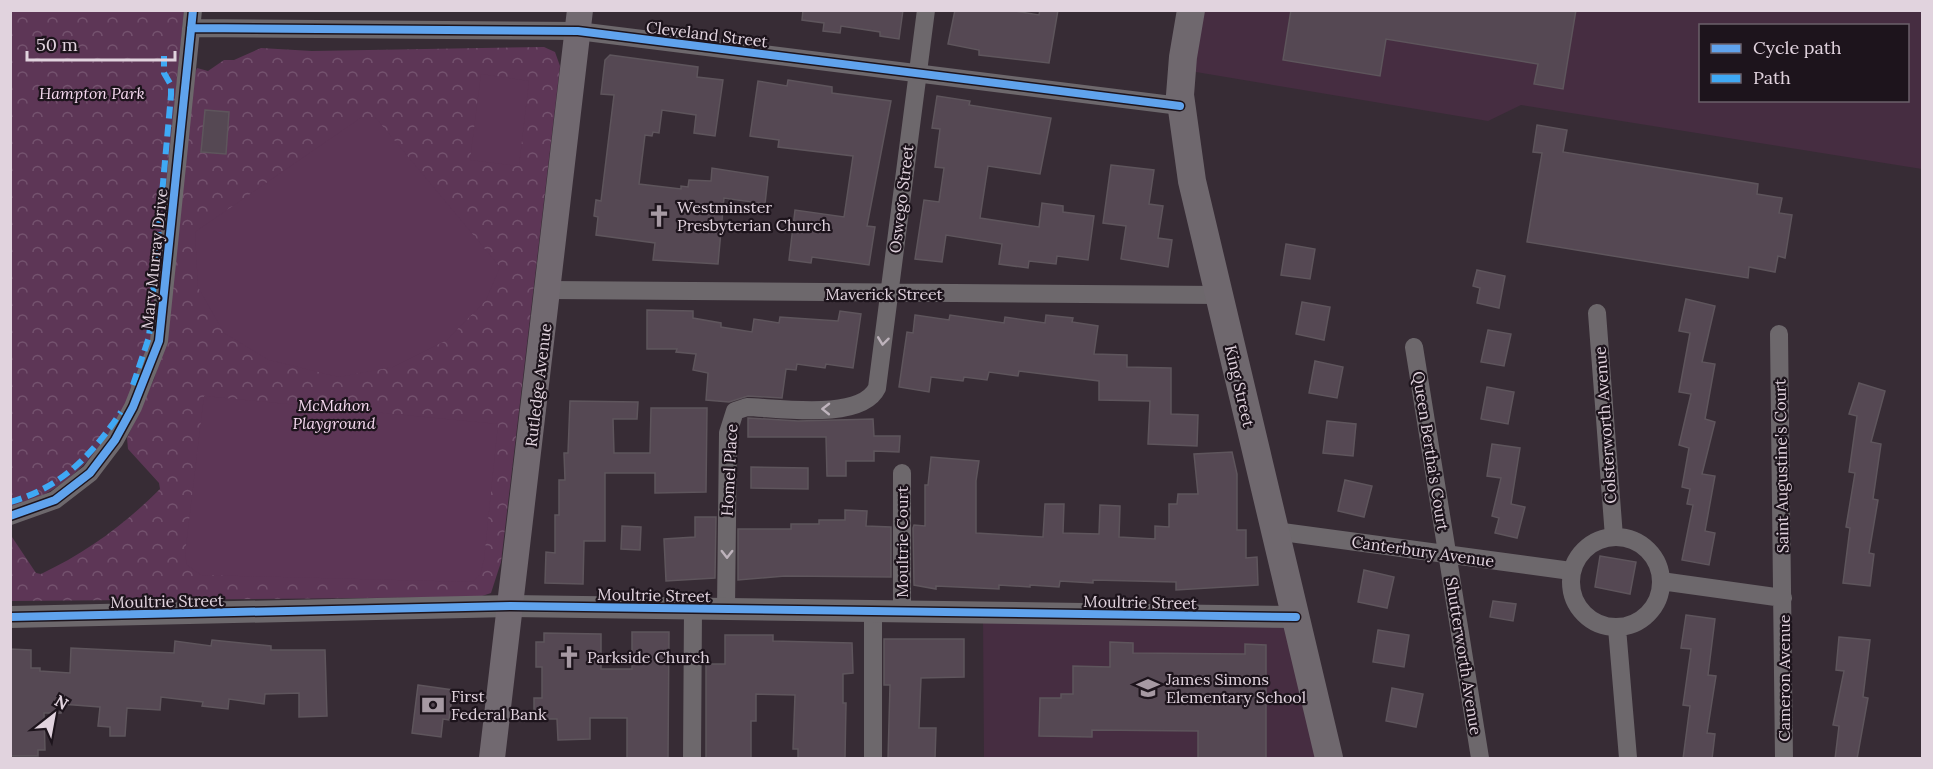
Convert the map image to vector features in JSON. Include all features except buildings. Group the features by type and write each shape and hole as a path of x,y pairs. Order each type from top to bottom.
{"main road":[{"name":"King Street","path":"1191,10 1183,57 1180,106 1192,181 1329,759"},
{"name":"Rutledge Avenue","path":"492,759 579,21"}],"street":[{"name":"Oswego Street","path":"877,388 926,10"},
{"name":"Cleveland Street","path":"192,19 579,21 918,74 1180,106"},
{"name":"Mary Murray Drive","path":"10,516 55,500 90,473 115,440 133,407 159,341 192,19"},
{"name":"Maverick Street","path":"549,290 1219,295"},
{"name":"Colsterworth Avenue","path":"1597,313 1614,537"},
{"name":"Saint Augustine's Court","path":"1779,334 1783,598"},
{"name":"Queen Bertha's Court","path":"1414,347 1448,554"},
{"name":"Homel Place","path":"726,609 730,418 735,411 747,407 842,409 867,400 877,388"},
{"name":"Moultrie Court","path":"902,473 902,611"},
{"name":"Canterbury Avenue","path":"1275,531 1571,571"},
{"path":"1614,537 1637,542 1654,558 1661,580 1656,604 1652,610 1640,621 1617,628 1594,622 1577,607 1570,584 1575,561 1591,543 1614,537"},
{"name":"Shutterworth Avenue","path":"1448,554 1480,759"},
{"path":"1661,580 1783,598"},
{"name":"Cameron Avenue","path":"1783,598 1784,759"},
{"name":"Moultrie Street","path":"10,617 511,606 1296,617"},
{"path":"692,759 693,609"},
{"path":"873,611 873,759"},
{"path":"1617,628 1628,759"}],"shaded area":[{"path":"1201,11 1922,11 1922,169 1521,105 1488,121 1190,71"},
{"name":"James Simons Elementary School","path":"983,617 1296,617 1330,758 984,758"}],"green space":[{"name":"Hampton Park","path":"10,11 184,11 151,340 142,367 118,419 83,465 62,484 38,498 10,507"},
{"name":"McMahon Playground","path":"544,47 555,52 560,66 501,562 491,593 479,597 11,601 10,534 36,573 41,574 104,537 160,489 159,483 128,449 127,438 154,379 165,342 191,82 197,68 208,71 224,60 234,60 261,48 312,51"},
{"path":"481,74 529,81 519,166 470,160"},
{"path":"362,117 375,117 500,267 486,300 447,340 393,367 339,377 269,360 224,333 198,287 195,232"},
{"path":"204,396 498,424 484,560 480,575 472,582 201,575 187,565 185,554"}],"marked path":[{"path":"133,385 149,337 171,95 171,85 164,73 164,56"},
{"path":"10,502 45,488 74,468 99,442 121,412"}],"cycle path":[{"path":"10,516 55,500 90,473 115,440 133,407 159,341 193,10"},
{"path":"191,28 578,31 1180,106"},
{"path":"10,617 511,606 1296,617"}],"place":[{"name":"Westminster Presbyterian Church","path":"659,216"},
{"name":"Parkside Church","path":"569,657"},
{"name":"James Simons Elementary School","path":"1148,688"},
{"name":"First Federal Bank","path":"433,705"}]}
